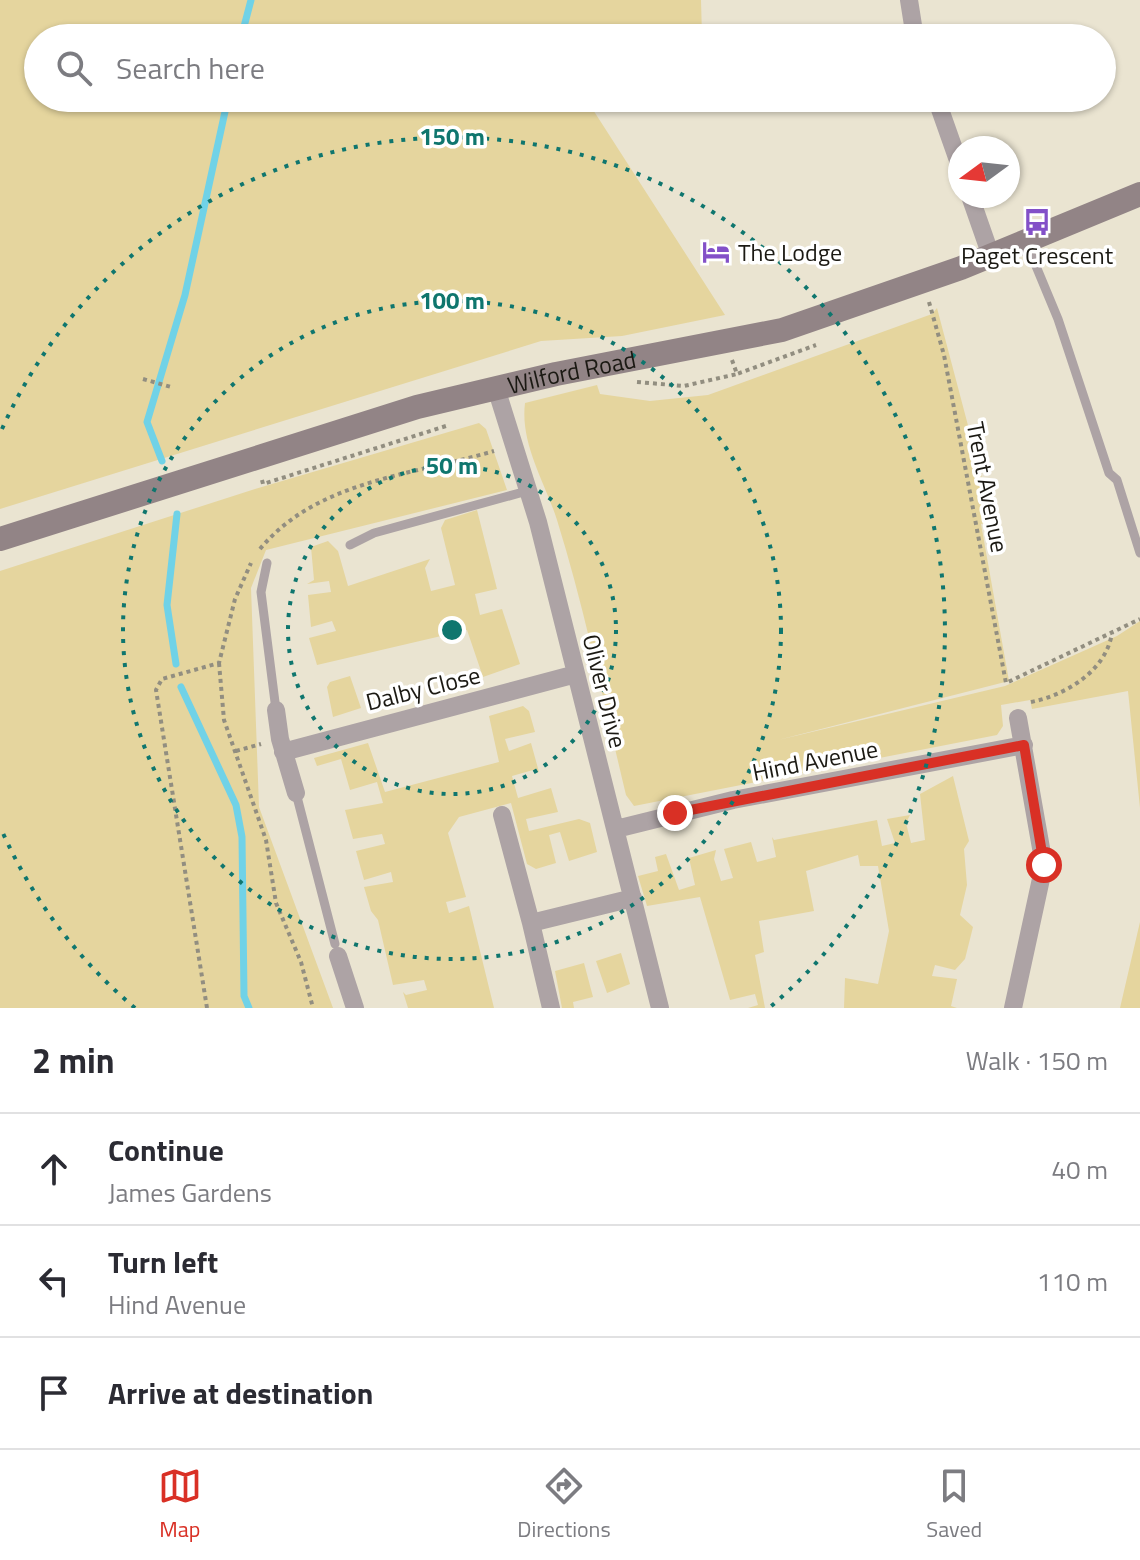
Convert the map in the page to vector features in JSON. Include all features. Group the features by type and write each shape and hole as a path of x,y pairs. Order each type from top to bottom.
{"main road":[{"name":"Wilford Road","path":"0,539 417,407 765,334 991,256 1140,194"}],"street":[{"path":"909,0 913,24"},
{"path":"941,112 949,136"},
{"path":"974,208 991,256"},
{"name":"Oliver Drive","path":"496,388 576,674 660,1008"},
{"name":"Dalby Close","path":"282,745 576,674"},
{"path":"276,710 296,793"},
{"path":"1013,1008 1044,865 1018,718"},
{"name":"Hind Avenue","path":"616,829 733,800 1024,745"},
{"path":"502,815 551,1008"},
{"path":"531,923 633,898"},
{"path":"336,950 355,1008"}],"lane":[{"path":"1026,241 1058,319 1109,473 1117,480 1140,553"},
{"path":"350,545 374,533 527,491"},
{"path":"267,563 261,592 276,710"},
{"path":"296,793 336,950"}],"path":[{"name":"Trent Avenue","path":"928,299 944,355 1006,683 1112,633"},
{"path":"632,381 645,386 684,386 737,374"},
{"path":"145,379 169,386"},
{"path":"255,459 263,484 456,423"},
{"path":"1018,718 1016,705 1053,697 1098,666 1112,633 1140,619"},
{"path":"219,663 224,720 266,840 276,903 301,962 313,1008"},
{"path":"236,751 282,745"}],"shaded area":[{"path":"0,0 701,0 702,24 24,24 24,112 594,112 725,315 622,336 541,341 0,509"},
{"path":"937,308 993,520 981,524 1009,681 778,740 1005,686 1117,636 1140,621 1140,808 1128,691 1032,709 1030,700 1001,705 1003,726 997,735 634,806 626,795 567,554 530,448 524,418 525,403 597,385 600,394 650,401 708,395 932,314"},
{"path":"479,423 486,429 507,490 266,550 251,588 259,807 333,1008 0,1008 0,571 255,489"},
{"path":"477,510 497,589 475,594 480,615 502,609 520,664 483,677 467,630 317,665 309,638 336,631 332,621 311,627 308,595 331,592 329,581 307,584 314,580 311,547 328,541 338,551 348,586 430,559 425,568 431,591 455,585 441,528 445,520"},
{"path":"350,676 361,708 333,717 327,687 330,682"},
{"path":"523,706 529,711 535,732 505,739 509,751 531,743 539,772 533,770 512,776 518,798 551,788 558,812 526,819 529,831 579,819 590,823 597,852 569,861 560,832 549,835 556,863 536,869 527,864 511,803 459,817 448,833 466,897 446,902 449,913 469,906 494,1008 408,1008 403,992 406,995 427,990 424,980 393,985 378,920 371,911 364,887 393,882 391,872 364,880 356,851 385,844 382,834 353,839 345,810 383,803 377,782 350,790 341,759 317,766 314,758 368,743 385,792 499,762 489,716"},
{"path":"953,776 969,841 964,849 967,885 960,915 973,927 965,959 955,970 935,965 932,976 957,979 951,1006 957,1008 844,1008 845,978 878,984 889,931 878,866 860,866 858,855 806,871 814,911 759,921 764,952 755,955 765,1008 748,1008 758,1005 755,994 730,1000 700,897 647,906 638,876 658,871 655,857 666,854 679,890 695,885 689,858 716,850 714,859 721,881 733,878 724,849 751,842 757,862 776,857 772,837 774,840 877,820 882,846 895,843 887,819 910,815 906,823 911,843 925,840 920,794"},
{"path":"1140,922 1140,1008 1120,1008"},
{"path":"621,953 630,984 607,993 596,961"},
{"path":"584,963 593,997 573,1002 574,1008 562,1008 555,971"}],"waterway":[{"path":"245,24 251,0"},
{"path":"162,461 147,422 185,295 225,112"},
{"path":"176,664 167,605 177,514"},
{"path":"181,687 236,805 242,837 244,996 249,1008"}],"place":[{"name":"Paget Crescent","path":"1037,222"},
{"name":"The Lodge","path":"716,252"}],"route":[{"path":"675,813 1024,745 1044,865"}]}
